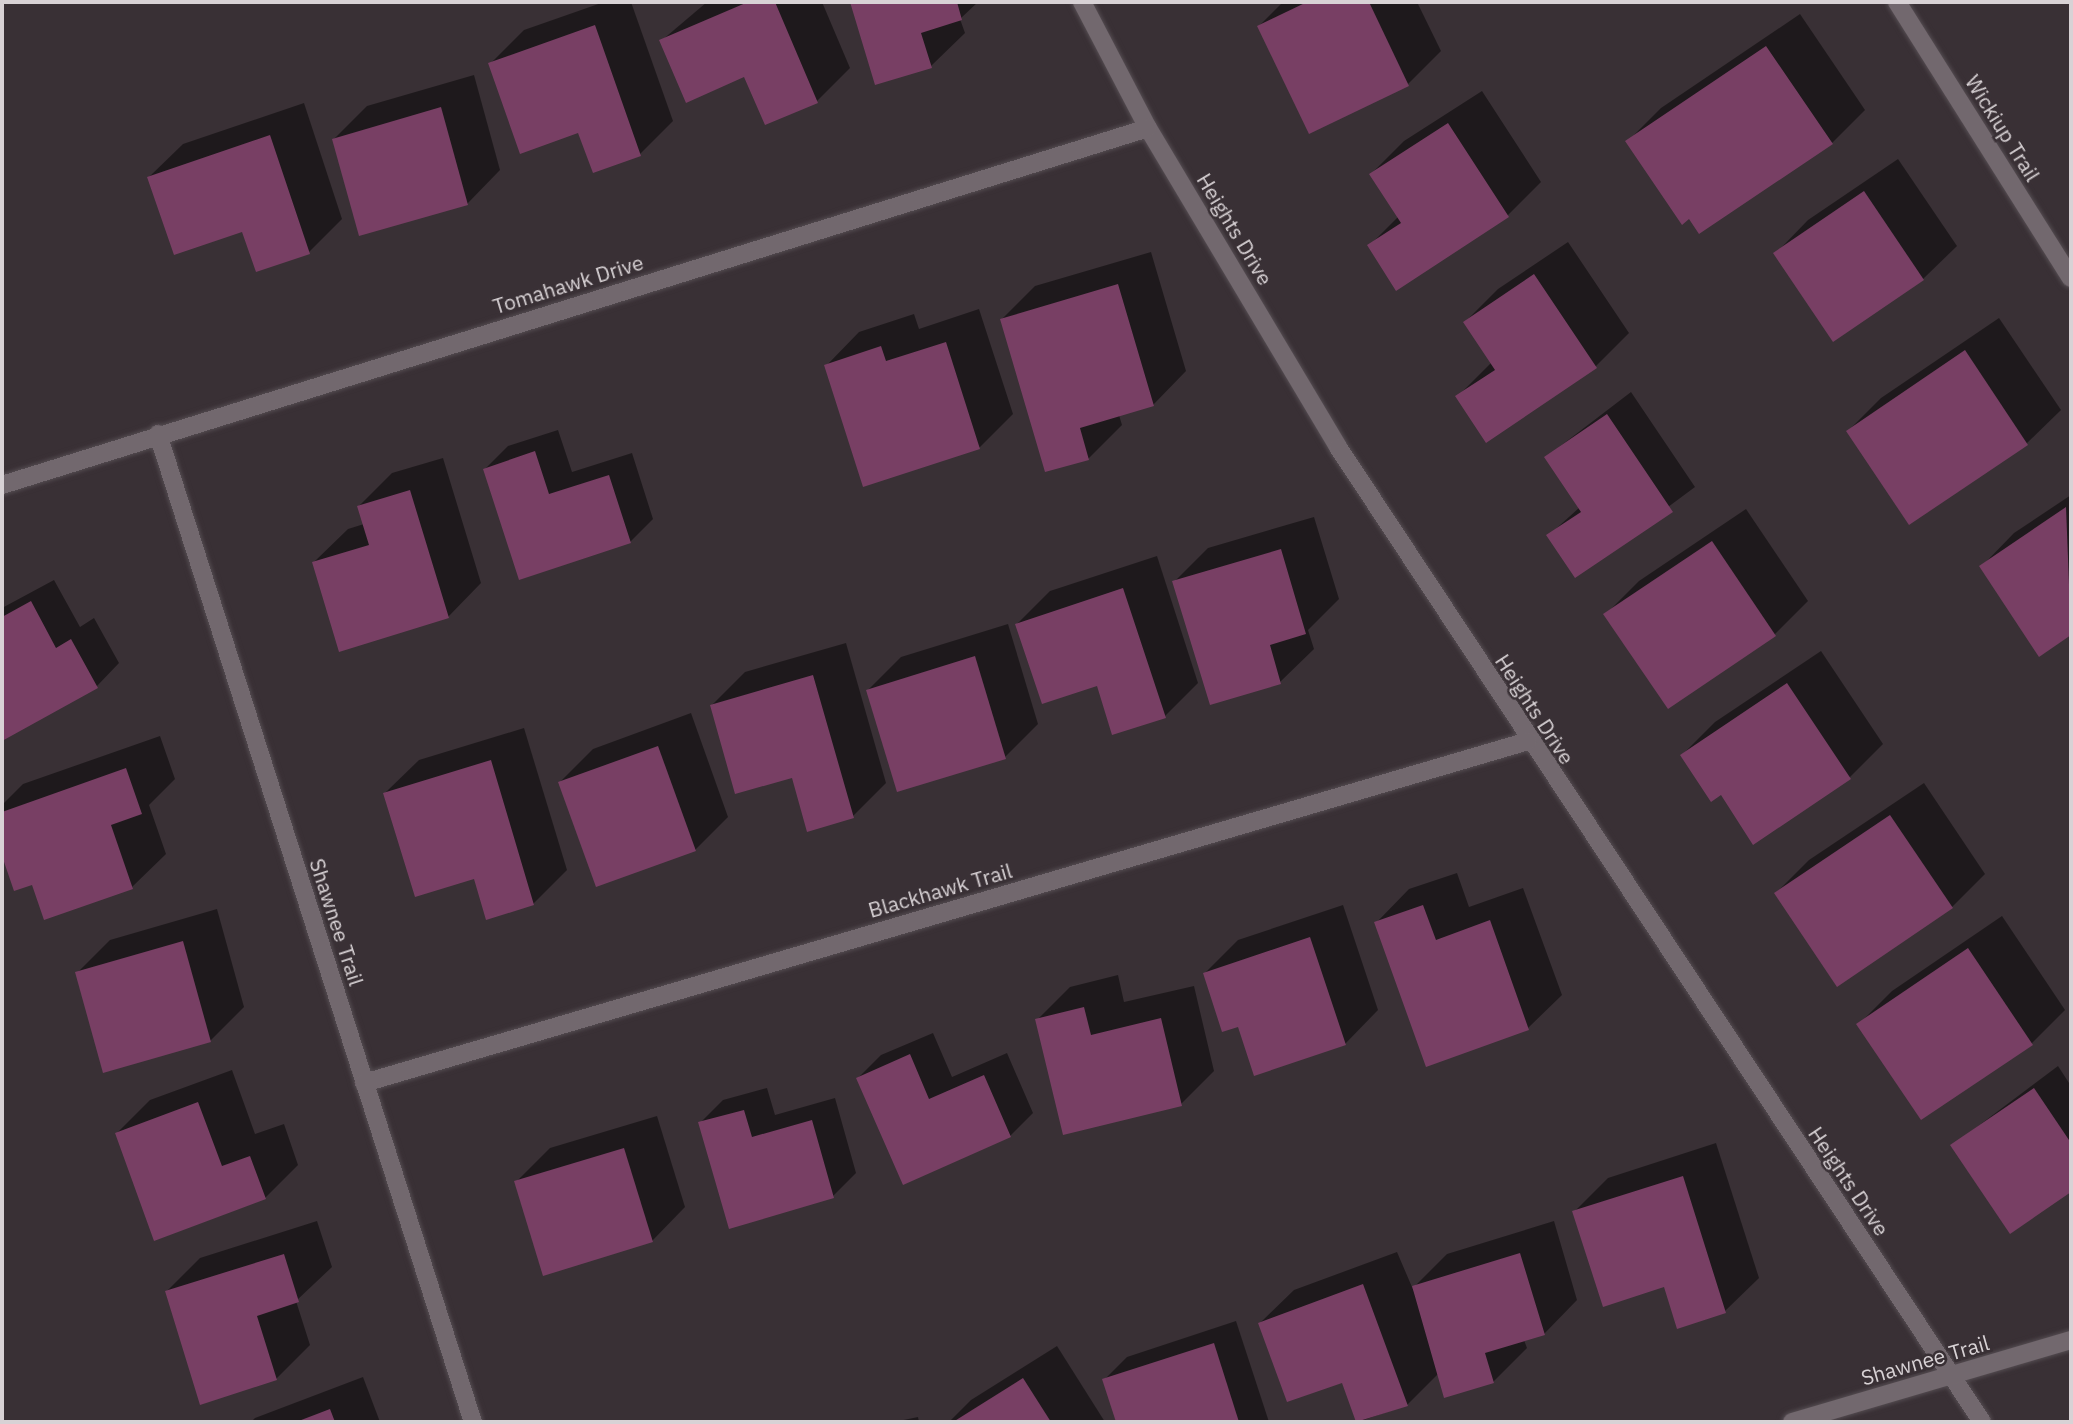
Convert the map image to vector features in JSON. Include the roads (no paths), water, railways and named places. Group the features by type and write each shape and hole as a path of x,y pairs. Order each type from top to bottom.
{"street":[{"name":"Heights Drive","path":"1082,2 1148,128 1338,447 1528,741 1982,1422"},
{"name":"Wickiup Trail","path":"1897,2 2071,278"},
{"name":"Tomahawk Drive","path":"2,485 158,434 1148,128"},
{"name":"Shawnee Trail","path":"158,434 473,1422"},
{"name":"Blackhawk Trail","path":"364,1083 1528,741"},
{"name":"Shawnee Trail","path":"1792,1422 2071,1340"}]}
